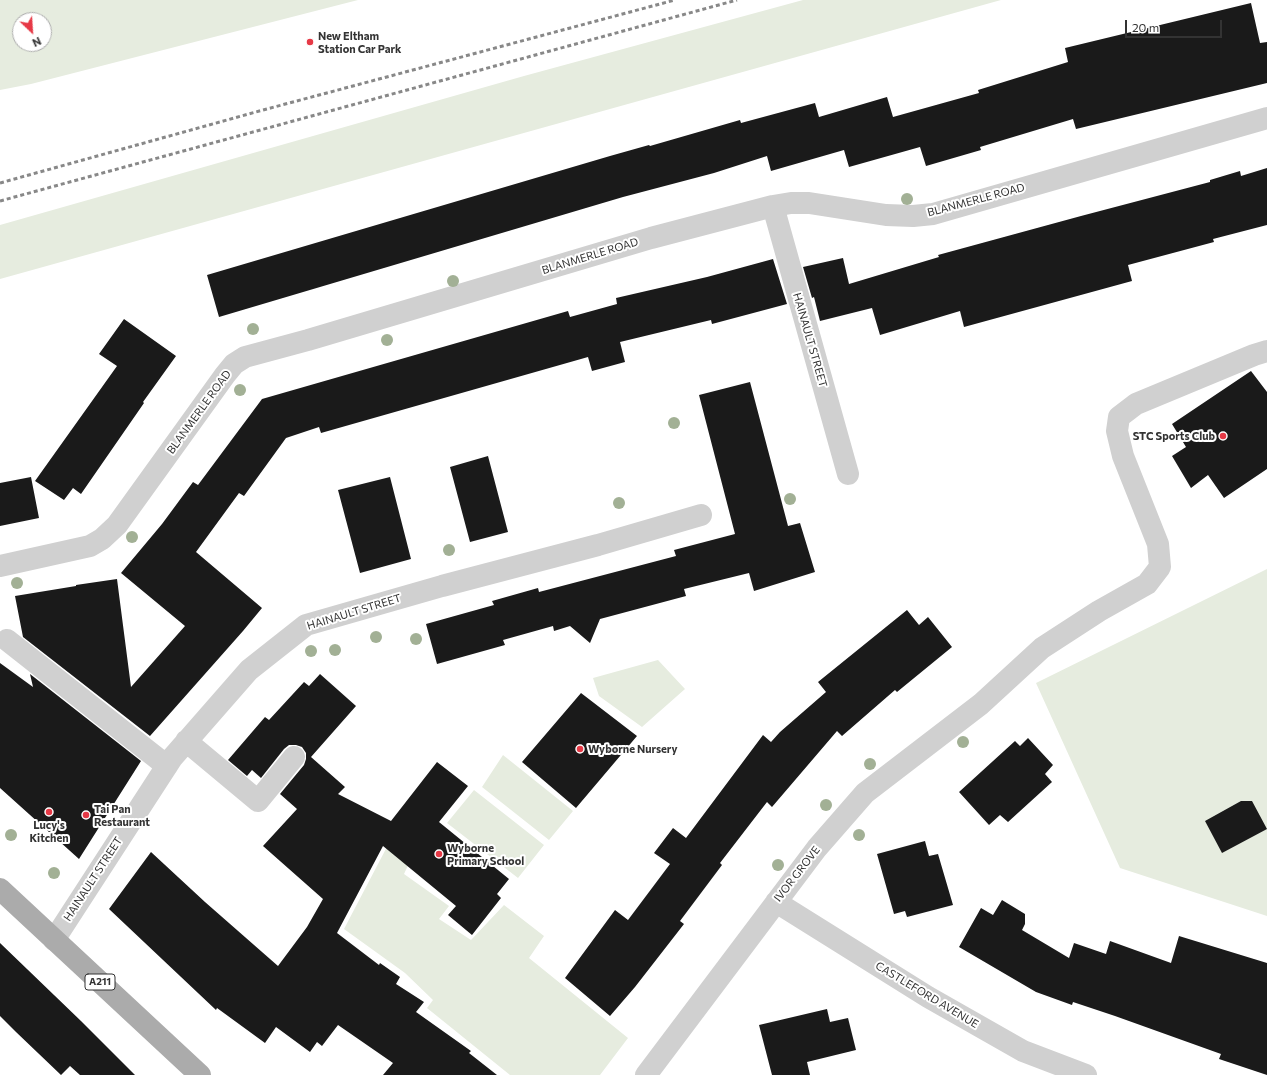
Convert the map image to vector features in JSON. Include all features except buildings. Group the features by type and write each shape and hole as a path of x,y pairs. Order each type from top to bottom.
{"main road":[{"name":"A211","path":"3,896 54,940 200,1075"}],"street":[{"name":"BLANMERLE ROAD","path":"0,566 90,546 102,539 117,525 225,375 234,364 245,357 308,340 651,238 773,206 792,203 809,203 886,215 913,216 933,214 1267,118"},
{"name":"HAINAULT STREET","path":"773,206 848,474"},
{"name":"IVOR GROVE","path":"646,1075 817,848 865,793 981,704 1042,648 1099,611 1147,584 1160,567 1158,544 1123,456 1117,431 1119,417 1136,404 1254,354 1267,351"},
{"name":"HAINAULT STREET","path":"54,940 167,766 186,741 249,670 306,625 442,586 598,546 701,515"},
{"path":"7,640 167,766"},
{"path":"186,741 258,800 294,757"},
{"name":"CASTLEFORD AVENUE","path":"776,902 928,997 1023,1051 1086,1075"}],"shaded area":[{"path":"0,0 358,0 31,84 0,90"},
{"path":"803,0 1001,0 0,279 0,225 524,76"},
{"path":"1267,569 1267,916 1120,868 1036,683"},
{"path":"658,660 685,689 642,727 599,696 593,678"},
{"path":"503,755 573,811 549,840 482,787"},
{"path":"474,790 544,845 518,878 447,823"},
{"path":"389,843 411,859 404,874 449,906 439,919 471,940 504,905 544,936 529,958 628,1038 600,1075 510,1075 427,1008 433,1000 405,973 344,929"}],"railway":[{"path":"0,183 263,110 675,0"},
{"path":"0,201 737,0"}],"place":[{"name":"New Eltham Station Car Park","path":"310,42"},
{"name":"STC Sports Club","path":"1223,436"},
{"name":"Wyborne Nursery","path":"580,749"},
{"name":"Lucy's Kitchen","path":"49,812"},
{"name":"Tai Pan Restaurant","path":"86,815"},
{"name":"Wyborne Primary School","path":"439,854"}]}
